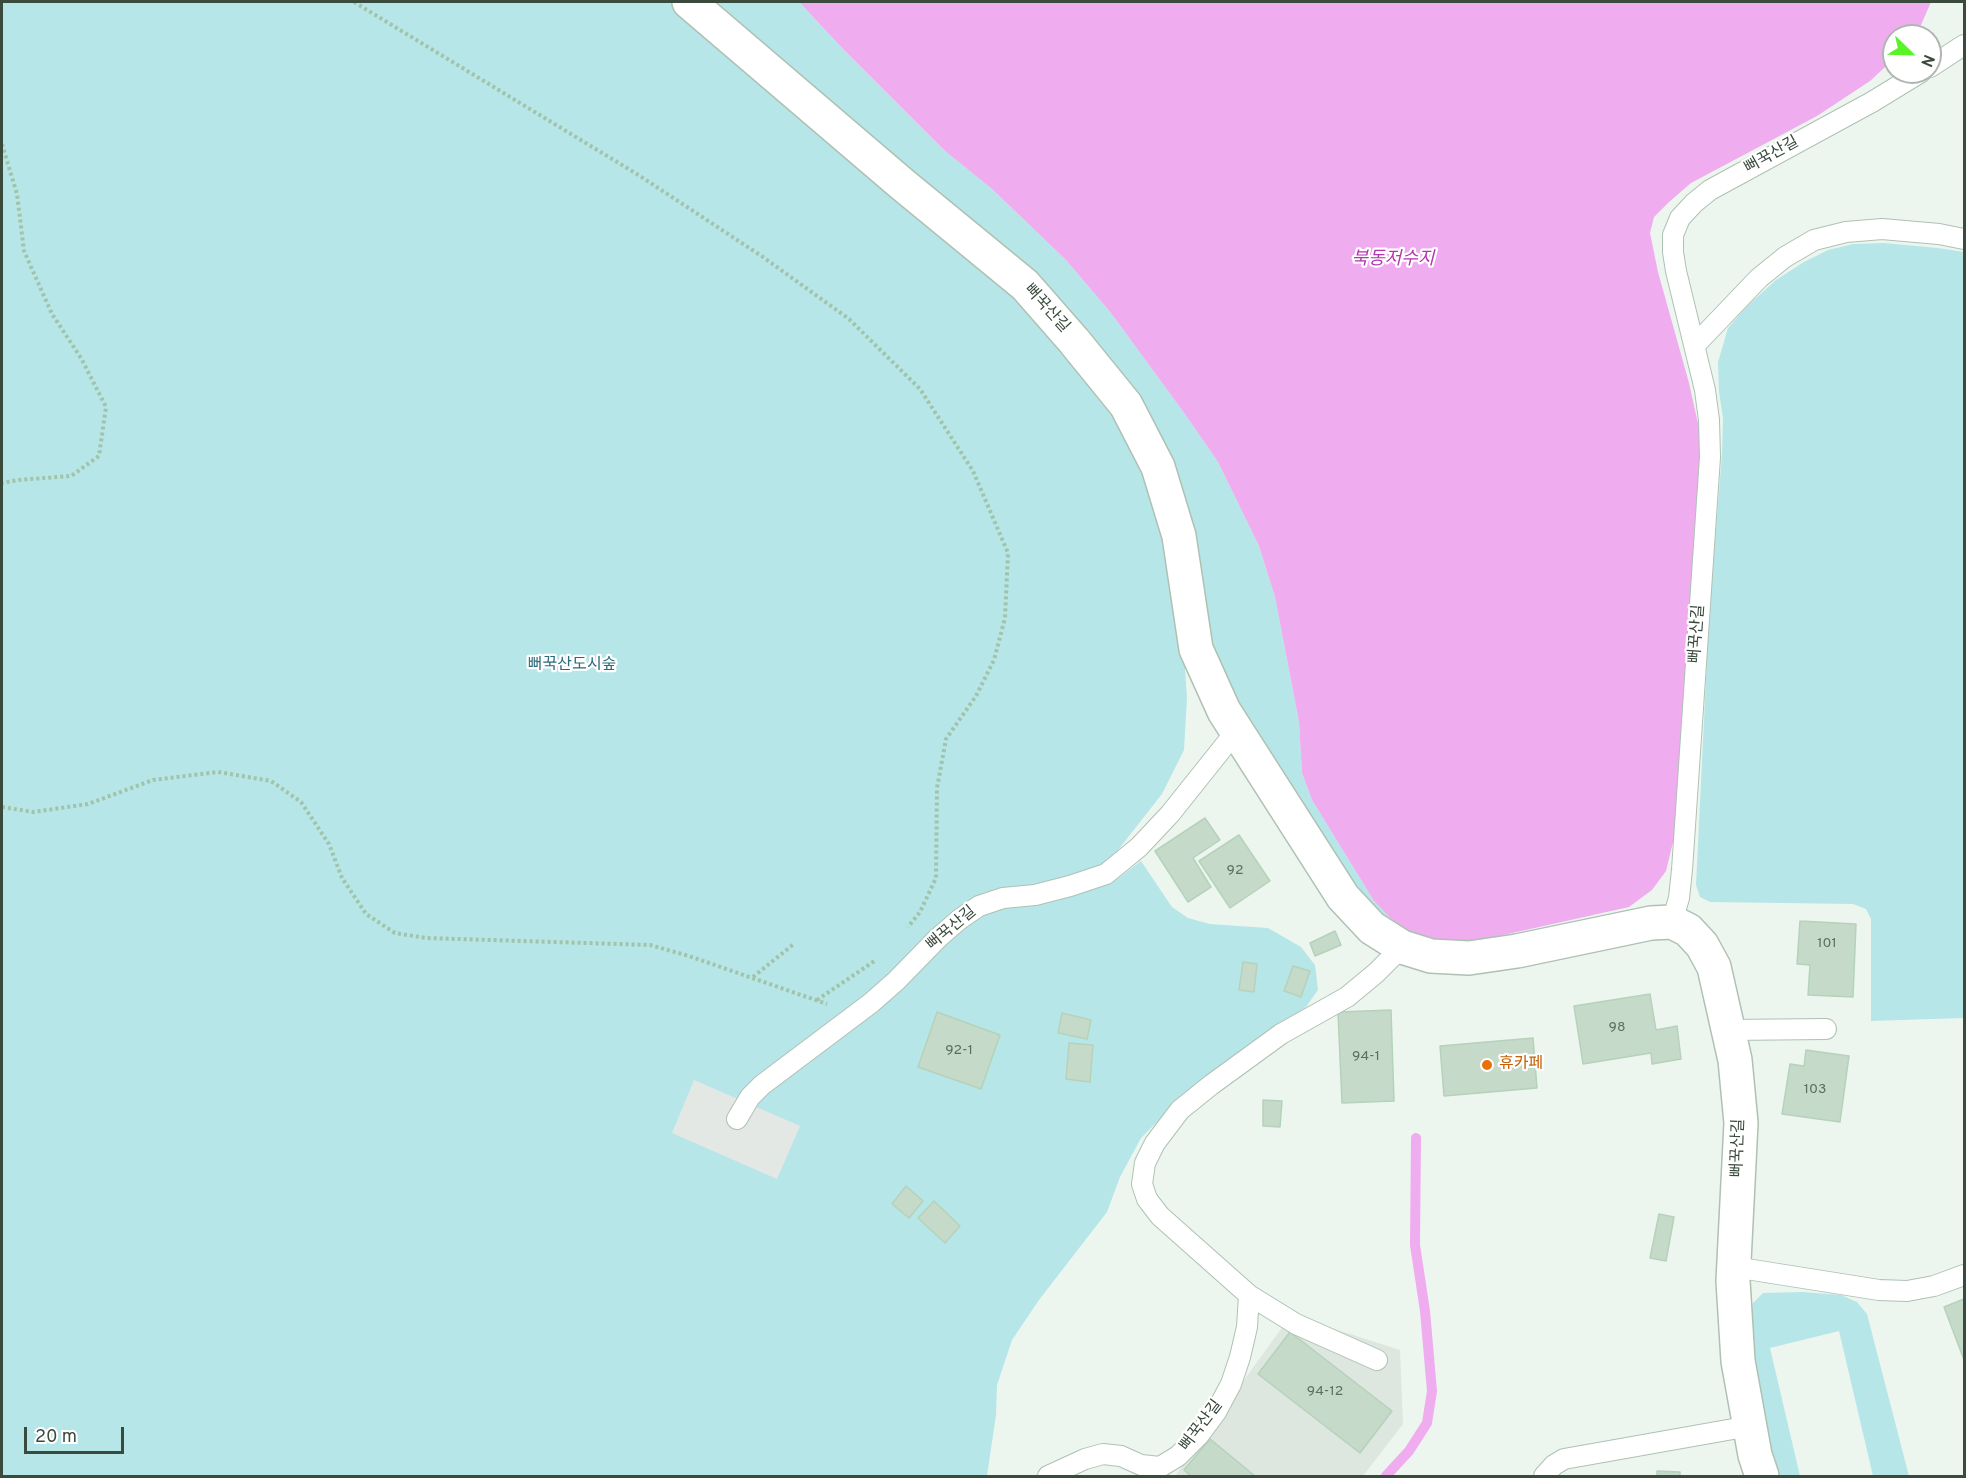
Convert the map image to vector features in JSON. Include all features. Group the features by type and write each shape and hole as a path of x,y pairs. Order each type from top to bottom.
{"street":[{"name":"뻐꾹산길","path":"689,2 902,184 1025,285 1074,340 1126,405 1158,467 1179,536 1196,649 1224,711 1343,897 1372,928 1402,947 1431,956 1468,958 1517,951 1651,923 1672,922 1688,930 1702,945 1714,967 1735,1060 1741,1123 1734,1267 1738,1361 1755,1455 1762,1476"}],"lane":[{"path":"1942,59 1965,45"},
{"name":"뻐꾹산길","path":"1672,922 1679,898 1682,870 1710,457 1710,420 1673,252 1673,235 1680,218 1694,202 1710,190 1901,84"},
{"path":"1695,345 1759,278 1785,257 1814,240 1846,232 1882,229 1939,234 1965,239"},
{"name":"뻐꾹산길","path":"737,1119 750,1097 762,1085 871,1003 938,938 969,912 1003,898 1035,895 1071,886 1106,873 1139,847 1170,814 1236,730"},
{"path":"1377,1360 1296,1324 1249,1295 1160,1216 1147,1199 1142,1184 1145,1163 1155,1143 1180,1110 1281,1034 1347,996 1402,947"},
{"path":"1728,1030 1826,1029"},
{"path":"1734,1267 1880,1290 1907,1291 1934,1286 1965,1275"},
{"name":"뻐꾹산길","path":"1048,1476 1085,1459 1103,1454 1121,1456 1141,1465 1160,1467 1178,1456 1199,1436 1216,1412 1231,1384 1247,1327 1249,1295"},
{"path":"1544,1476 1554,1465 1564,1459 1750,1426"}],"path":[{"path":"354,2 640,176 763,257 849,319 920,389 973,471 1008,553 1005,618 994,660 976,696 946,739 937,788 936,878 920,912 907,928"},
{"path":"2,144 17,194 24,251 52,314 81,358 106,408 99,456 71,476 2,483"},
{"path":"2,807 33,812 88,804 153,780 218,772 271,781 301,802 329,844 342,878 366,915 395,933 426,938 650,945 817,1000 878,958"},
{"path":"752,978 795,943"}],"shaded area":[{"path":"694,1080 800,1126 777,1179 672,1133"},
{"path":"1291,1315 1400,1350 1403,1424 1363,1476 1175,1476"}],"green space":[{"name":"뻐꾹산도시숲","path":"2,2 675,2 1024,299 1118,410 1148,473 1167,547 1184,654 1187,698 1184,750 1162,794 1118,850 1098,888 1116,880 1141,861 1172,907 1188,918 1210,924 1268,928 1301,947 1315,965 1318,990 1306,1007 1176,1103 1141,1138 1120,1177 1107,1212 1039,1300 1012,1340 997,1385 996,1415 987,1476 2,1476"},
{"path":"706,2 799,2 945,151 992,189 1066,260 1111,313 1218,462 1259,546 1275,597 1299,722 1302,773 1312,800 1374,901 1391,919 1361,905 1224,688 1136,405"},
{"path":"1884,243 1964,252 1964,1018 1871,1021 1871,919 1866,909 1853,904 1710,902 1700,897 1696,885 1709,617 1722,454 1723,418 1718,362 1728,328 1746,307 1776,280 1828,250 1853,244"},
{"path":"1802,1292 1841,1295 1857,1302 1867,1314 1909,1476 1873,1476 1839,1331 1770,1348 1800,1476 1776,1476 1757,1378 1750,1318 1753,1303 1763,1293"}],"water":[{"name":"북동저수지","path":"799,2 1931,2 1921,24 1882,24 1882,70 1870,81 1817,116 1691,183 1654,217 1650,233 1658,272 1699,428 1700,475 1674,838 1666,871 1652,890 1629,907 1481,940 1443,942 1413,934 1391,919 1374,901 1312,800 1302,773 1299,722 1275,597 1259,546 1218,462 1111,313 1066,260 992,189 945,151"}],"building":[{"path":"1205,818 1220,840 1193,858 1211,887 1188,902 1155,851"},
{"path":"1239,835 1270,881 1230,908 1199,861"},
{"path":"1800,921 1856,924 1853,997 1808,995 1810,965 1797,964"},
{"path":"1335,931 1341,945 1315,956 1310,943"},
{"path":"1243,962 1257,964 1254,992 1239,990"},
{"path":"1293,966 1310,971 1301,997 1284,991"},
{"path":"1650,994 1656,1030 1677,1026 1681,1059 1652,1064 1651,1053 1583,1064 1574,1006"},
{"path":"1391,1010 1394,1101 1342,1103 1338,1012"},
{"path":"937,1012 1000,1035 981,1089 918,1067"},
{"path":"1062,1013 1091,1020 1087,1039 1058,1033"},
{"path":"1533,1038 1537,1088 1444,1096 1440,1046"},
{"path":"1069,1043 1093,1045 1090,1082 1066,1079"},
{"path":"1806,1050 1849,1056 1840,1122 1782,1114 1790,1064 1804,1066"},
{"path":"1263,1100 1282,1101 1280,1127 1263,1126"},
{"path":"906,1186 923,1201 909,1218 892,1204"},
{"path":"934,1201 960,1226 945,1243 918,1218"},
{"path":"1659,1214 1674,1217 1666,1261 1650,1258"},
{"path":"1964,1299 1964,1360 1944,1307"},
{"path":"1290,1332 1392,1411 1360,1453 1258,1374"},
{"path":"1210,1439 1255,1476 1191,1476 1184,1470"},
{"path":"1657,1471 1680,1472 1680,1476 1657,1476"}],"waterway":[{"path":"1386,1476 1409,1451 1427,1423 1432,1391 1425,1311 1415,1245 1416,1138"}],"place":[{"name":"휴카페","path":"1487,1065"}]}
